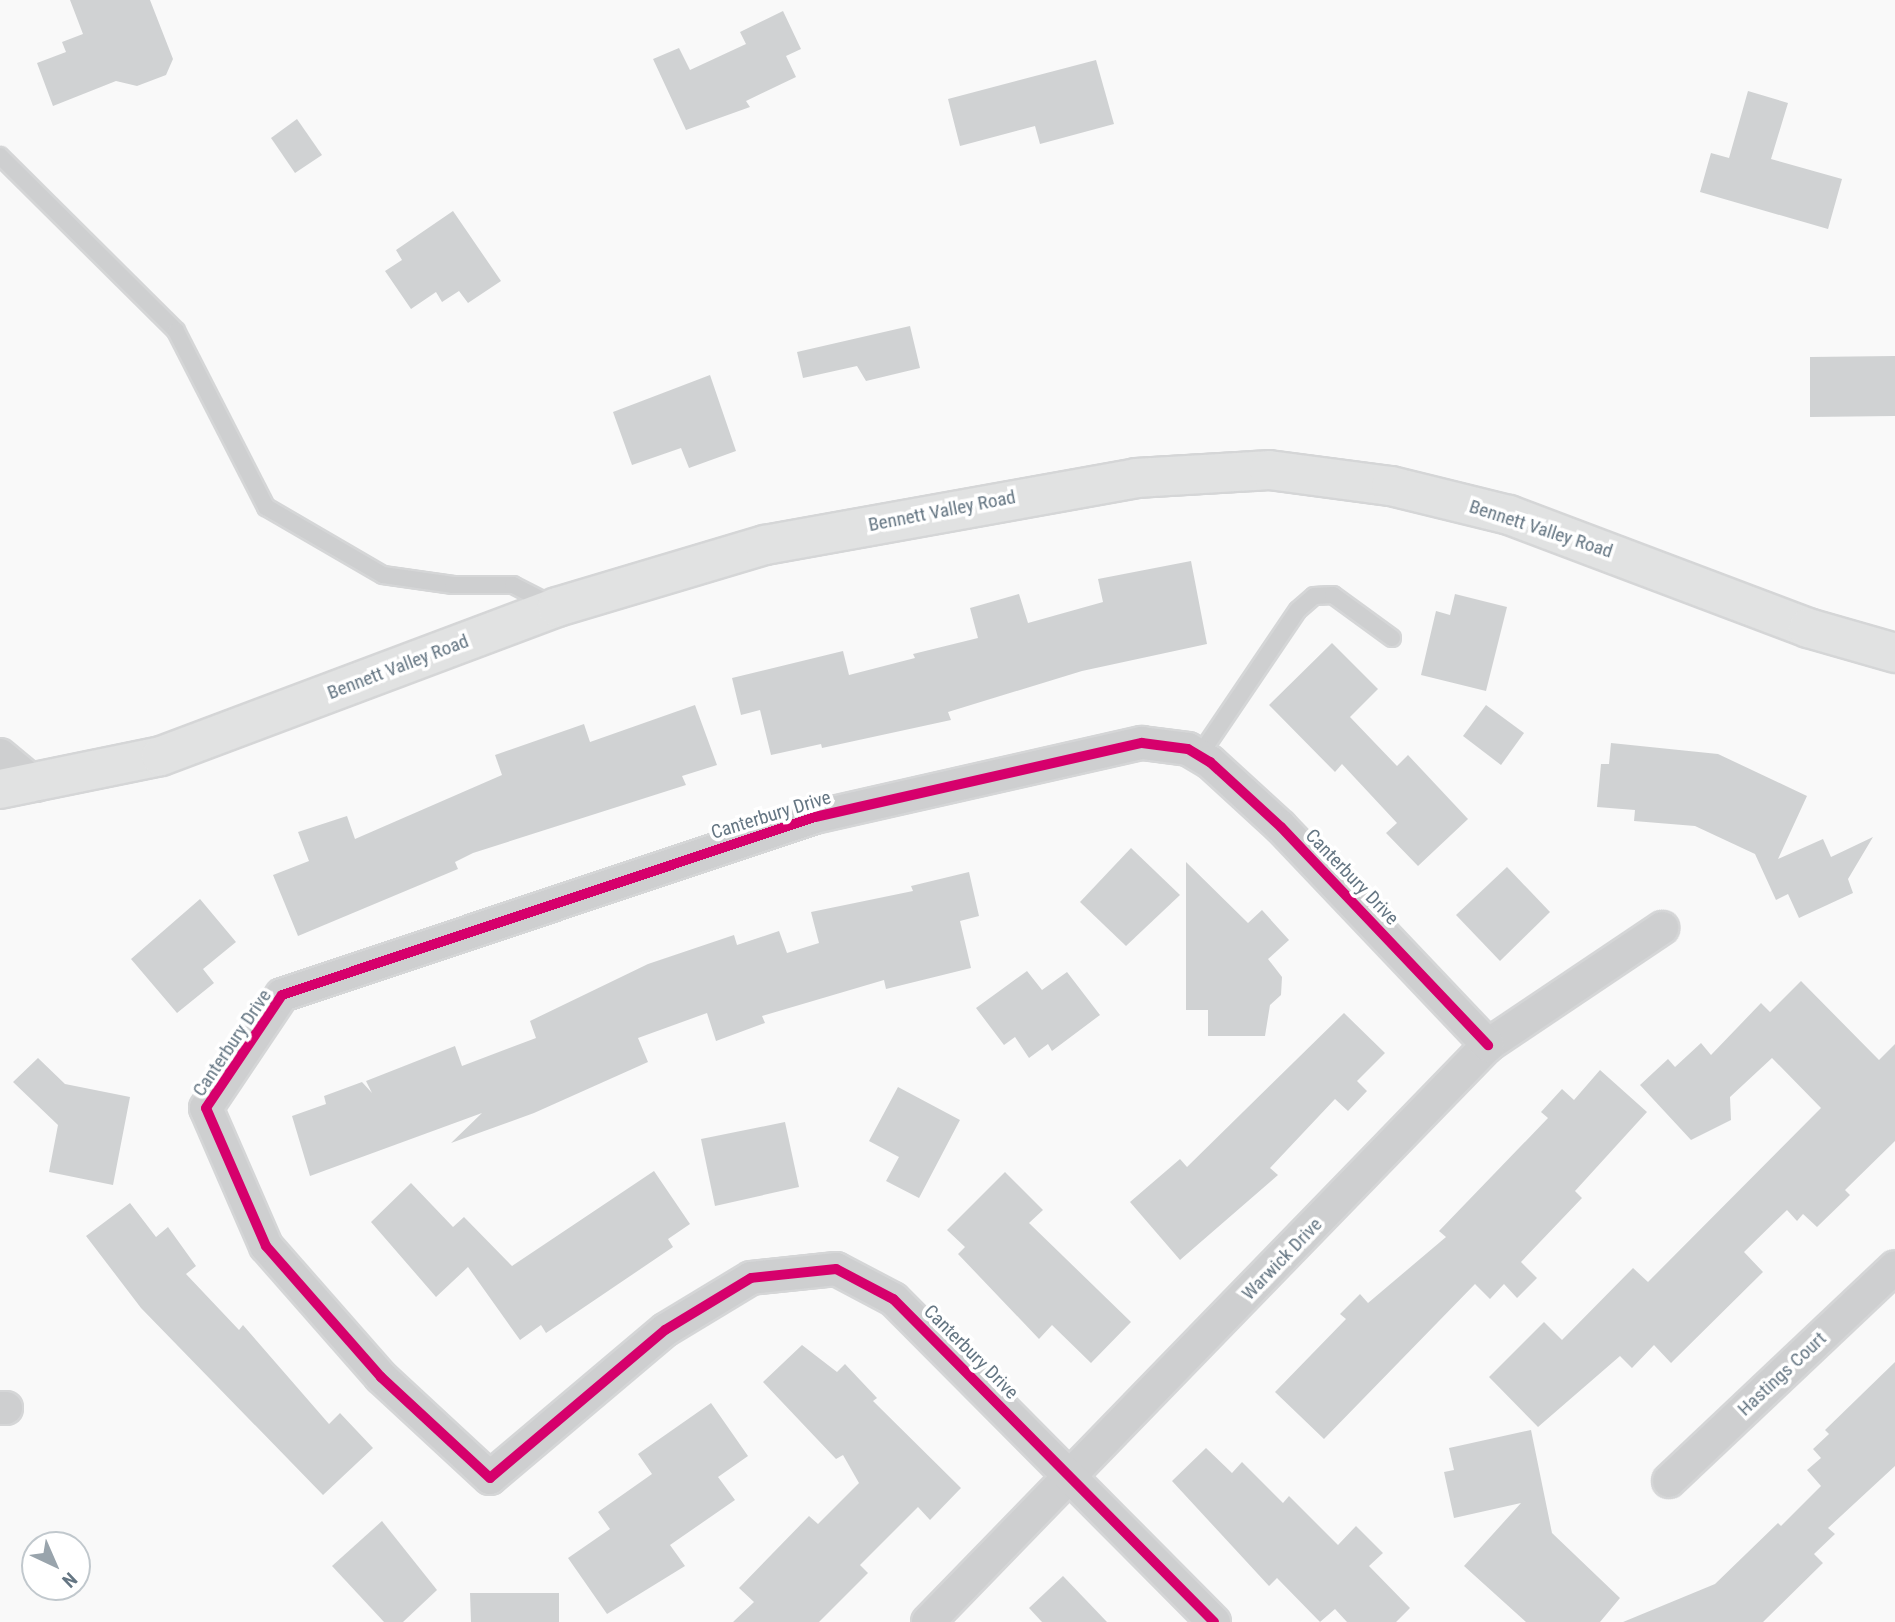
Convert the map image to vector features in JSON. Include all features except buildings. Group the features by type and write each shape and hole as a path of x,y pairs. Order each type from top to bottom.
{"street":[{"name":"Bennett Valley Road","path":"18,787 161,756 557,607 765,545 1008,498 1136,478 1269,470 1391,486 1509,515 1808,628 1895,653"},
{"name":"Canterbury Drive","path":"1214,1622 893,1299 836,1269 751,1278 665,1330 490,1478 381,1377 266,1246 206,1108 282,995 815,817 1142,743 1199,756 1281,827 1488,1045"},
{"path":"0,755 18,787"},
{"name":"Warwick Drive","path":"928,1622 1071,1478 1488,1045 1662,928"},
{"name":"Hastings Court","path":"1669,1481 1895,1267"}],"lane":[{"path":"0,156 176,331 266,508 383,575 453,584 513,585 557,607"},
{"path":"1199,756 1298,610 1314,596 1333,595 1392,638"}],"cycle path":[{"path":"1214,1622 893,1299 836,1269 751,1278 665,1330 490,1478 381,1377 266,1246 206,1108 282,995 815,817 1142,743 1188,749 1210,762 1281,827 1488,1045"}]}
